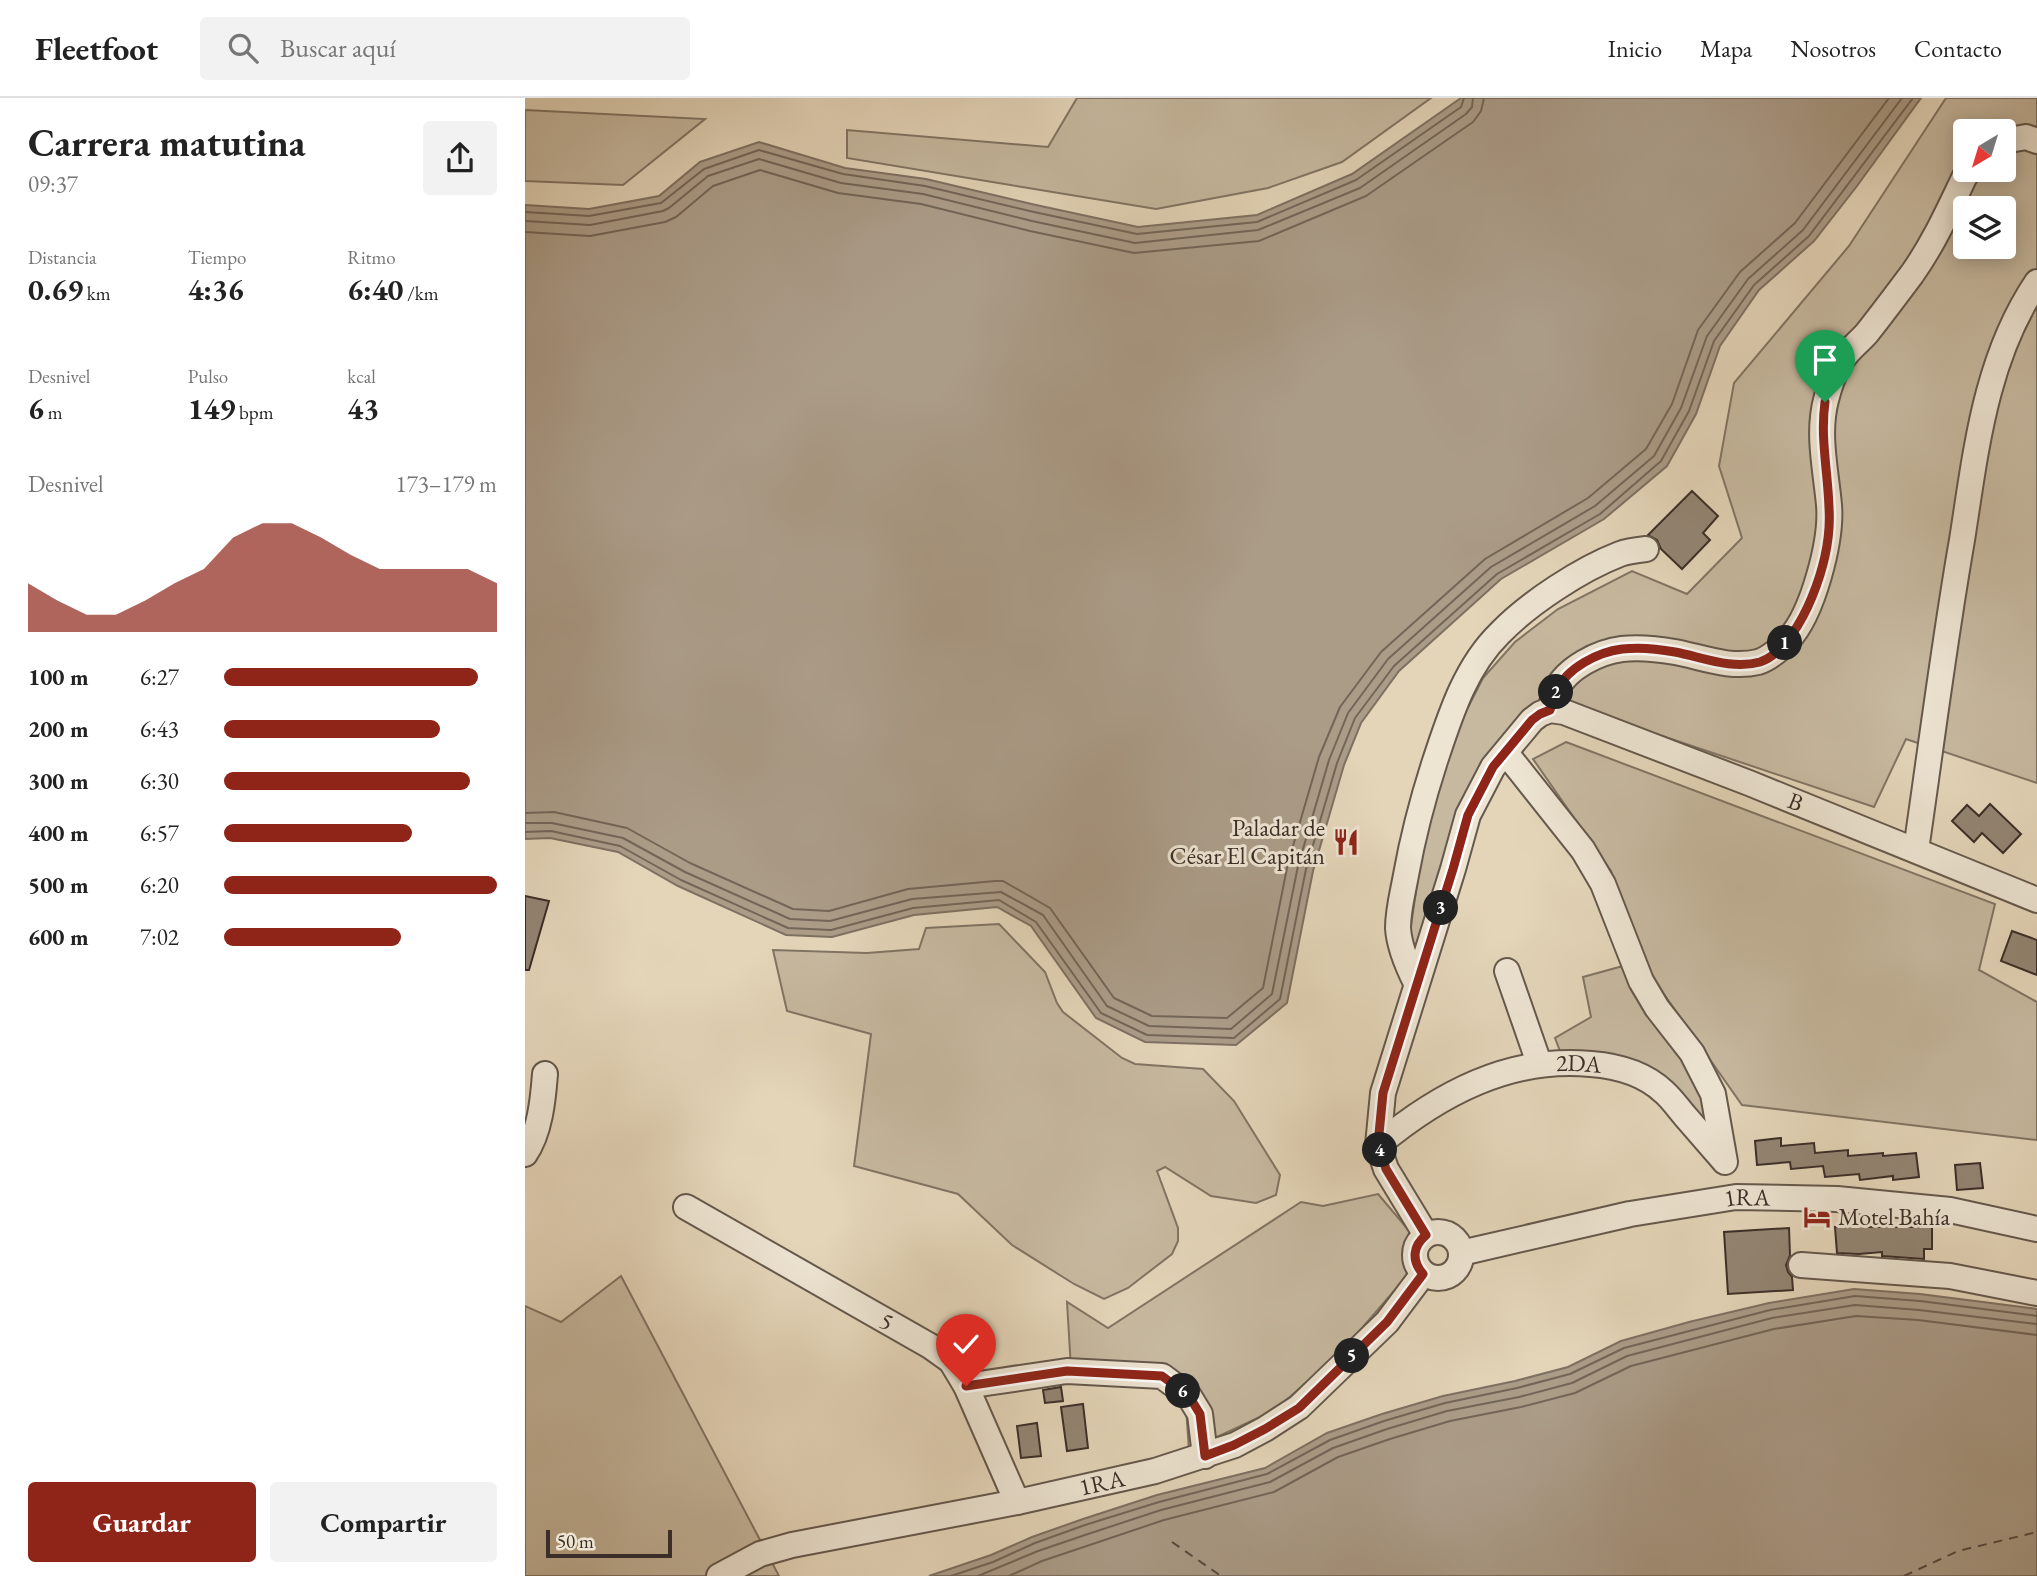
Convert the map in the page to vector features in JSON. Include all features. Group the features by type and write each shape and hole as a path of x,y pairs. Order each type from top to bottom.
{"street":[{"path":"2016,139 2026,137 2037,141"},
{"path":"1426,1235 1386,1169 1378,1144 1383,1093 1468,815 1493,767 1532,720 1550,710 1557,688 1574,669 1599,655 1622,649 1644,649 1676,652 1713,662 1761,662 1789,640 1813,595 1829,539 1822,424 1825,402 1834,373 1913,272 1935,238 1962,182"},
{"path":"1916,850 1953,592 1980,431 1996,366 2009,331 2037,282"},
{"path":"1416,984 1407,965 1398,929 1402,897 1423,799 1460,691 1479,659 1499,634 1523,613 1558,587 1595,565 1622,553 1646,549"},
{"name":"B","path":"1550,710 1564,712 2037,900"},
{"path":"1506,752 1583,850 1603,884 1641,981 1657,1009 1692,1053 1713,1094 1725,1162"},
{"path":"1507,971 1539,1063"},
{"name":"2DA","path":"1378,1144 1452,1093 1496,1075 1539,1063 1608,1065 1634,1073 1664,1091 1725,1162 1736,1197"},
{"path":"525,1154 530,1146 543,1102 545,1074"},
{"name":"1RA","path":"1461,1253 1630,1214 1736,1197 1837,1199 1950,1210 2037,1229"},
{"name":"5","path":"686,1207 930,1346 951,1361 966,1386 1017,1502"},
{"path":"1435,1232 1452,1237 1461,1253 1456,1270 1441,1279 1423,1274 1417,1267 1415,1258 1415,1249 1420,1241 1435,1232"},
{"path":"1801,1265 1950,1276 2037,1293"},
{"name":"1RA","path":"719,1576 760,1553 1017,1502 1155,1471 1234,1445 1299,1408 1387,1322 1423,1274"},
{"path":"966,1386 1067,1371 1162,1376 1189,1396 1200,1414 1205,1456"}],"shaded area":[{"path":"1077,98 1431,98 1342,162 1268,188 1156,209 847,158 847,130 1048,147"},
{"path":"1946,98 2037,98 2037,783 1906,739 1874,807 1576,707 1513,732 1421,947 1412,949 1409,939 1424,837 1453,737 1483,678 1515,642 1558,609 1632,571 1687,594 1742,538 1719,466 1734,383 1849,246"},
{"path":"525,110 705,119 623,185 525,181"},
{"path":"1566,742 1995,904 1979,970 2037,1002 2037,1140 1742,1105 1637,956 1611,871 1533,759"},
{"path":"999,924 1045,972 1063,1012 1122,1058 1135,1064 1203,1069 1234,1101 1280,1175 1276,1195 1256,1203 1211,1196 1165,1167 1157,1171 1178,1228 1178,1241 1172,1254 1128,1288 1104,1299 1074,1284 1012,1245 958,1194 854,1166 871,1034 787,1011 773,950 867,953 919,949 926,928"},
{"path":"1623,966 1682,1055 1708,1105 1707,1121 1701,1124 1623,1058 1599,1052 1580,1054 1560,1051 1555,1038 1591,1017 1583,977"},
{"path":"1378,1194 1411,1233 1404,1251 1407,1276 1343,1350 1275,1410 1189,1450 1186,1407 1165,1368 1071,1369 1067,1302 1108,1328 1301,1202 1323,1206"},
{"path":"621,1276 779,1576 525,1576 525,1306 561,1322"}],"water":[{"path":"1461,98 1921,98 1814,241 1759,290 1720,346 1696,414 1667,466 1604,519 1501,579 1399,671 1361,723 1344,765 1313,871 1287,1003 1236,1045 1145,1042 1096,1018 1031,926 997,907 914,915 832,937 786,935 678,886 618,852 550,838 525,839 525,205 589,209 659,196 700,162 759,142 845,168 926,179 1138,227 1257,215 1352,174"},
{"path":"1854,1289 1920,1294 2037,1309 2037,1576 929,1576 991,1555 1032,1537 1157,1495 1265,1468 1327,1433 1382,1414 1443,1396 1568,1367 1621,1341 1689,1322 1769,1303"}],"building":[{"path":"1692,491 1718,516 1703,533 1710,540 1682,569 1661,549 1657,540 1648,535"},
{"path":"1990,804 2021,834 2003,853 1982,833 1974,842 1952,821 1967,805 1979,816"},
{"path":"525,896 549,901 529,970 525,970"},
{"path":"2012,931 2037,940 2037,975 2001,961"},
{"path":"1781,1138 1781,1146 1814,1143 1815,1153 1848,1150 1848,1156 1883,1153 1883,1156 1916,1153 1919,1177 1893,1180 1893,1176 1860,1180 1859,1174 1825,1177 1823,1166 1791,1169 1790,1162 1757,1165 1755,1141"},
{"path":"1980,1163 1983,1188 1957,1190 1955,1165"},
{"path":"1835,1227 1932,1227 1932,1249 1924,1249 1924,1259 1882,1256 1882,1252 1837,1253"},
{"path":"1789,1228 1790,1255 1786,1265 1792,1277 1793,1290 1728,1294 1724,1232"},
{"path":"1061,1387 1063,1401 1045,1403 1043,1390"},
{"path":"1083,1404 1088,1448 1067,1451 1061,1407"},
{"path":"1037,1423 1041,1456 1021,1458 1017,1426"}],"ferry route":[{"path":"1904,1576 1958,1551 2037,1532"},
{"path":"1172,1542 1221,1576"}],"place":[{"name":"Paladar de César El Capitán","path":"1346,842"},
{"name":"Motel Bahía","path":"1817,1217"}],"route":[{"path":"966,1386 1067,1371 1162,1376 1189,1396 1200,1414 1205,1456 1234,1445 1299,1408 1387,1322 1423,1274 1417,1267 1415,1249 1426,1235 1386,1169 1378,1144 1383,1093 1468,815 1493,767 1532,720 1550,710 1557,688 1574,669 1599,655 1622,649 1644,649 1676,652 1713,662 1761,662 1789,640 1813,595 1829,539 1822,424 1825,402"}]}
